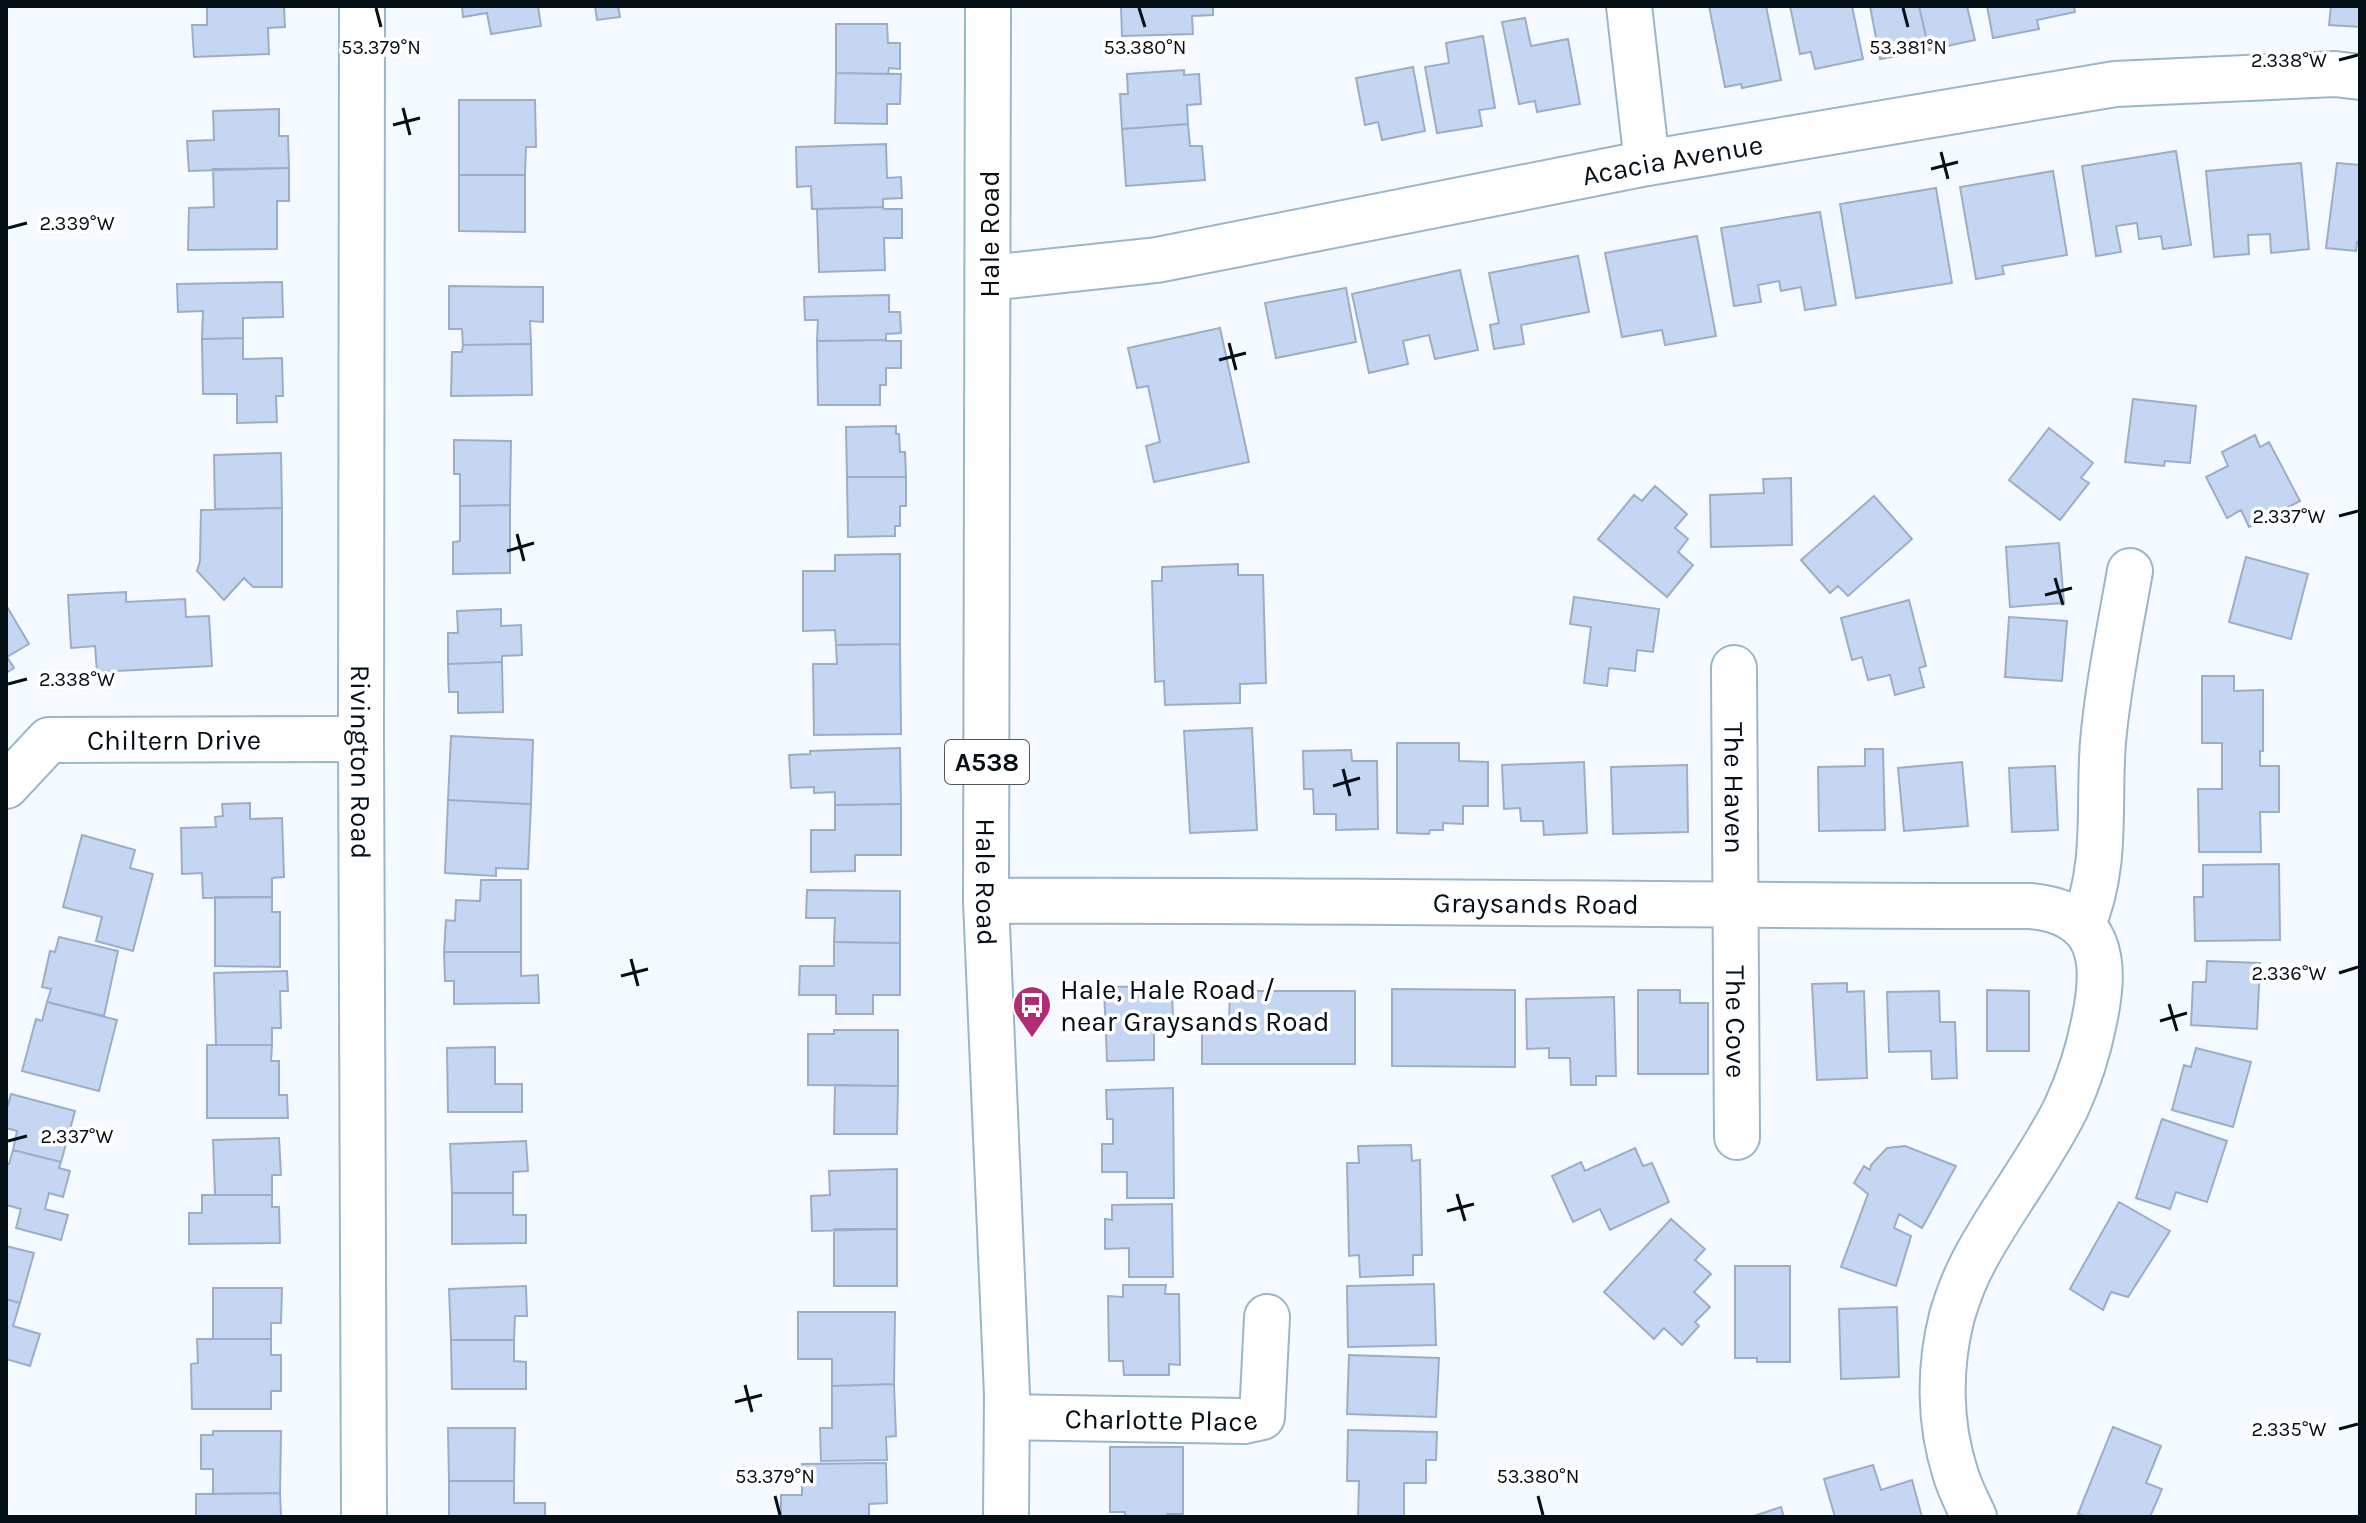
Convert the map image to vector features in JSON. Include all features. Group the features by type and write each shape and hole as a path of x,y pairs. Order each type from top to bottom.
{"street":[{"name":"Rivington Road","path":"362,6 364,1517"},
{"name":"Hale Road","path":"988,6 986,901 1007,1417 1006,1517"},
{"path":"1629,6 1647,163"},
{"name":"Acacia Avenue","path":"989,278 1157,260 1647,163 2115,84 2335,74 2360,77"},
{"path":"1974,1517 1955,1475 1945,1428 1942,1390 1947,1337 1961,1288 1975,1259 2050,1137 2070,1099 2091,1040 2101,982 2096,947 2082,926 2094,896 2100,864 2103,746 2130,571"},
{"name":"The Haven","path":"1734,668 1734,906"},
{"name":"Chiltern Drive","path":"6,786 49,740 361,739"},
{"name":"Graysands Road","path":"986,901 2030,906 2058,910 2082,926"},
{"name":"The Cove","path":"1734,906 1737,1137"},
{"name":"Charlotte Place","path":"1007,1417 1244,1421 1262,1417 1267,1317"}],"building":[{"path":"207,6 284,6 285,27 268,28 269,54 194,57 192,25 207,25"},
{"path":"462,6 538,6 541,26 491,34 487,13 463,17"},
{"path":"595,6 618,6 620,17 597,20"},
{"path":"1121,6 1213,6 1213,15 1192,16 1193,34 1122,36"},
{"path":"1709,6 1766,6 1781,80 1742,88 1741,84 1725,87"},
{"path":"1790,6 1852,6 1863,59 1815,69 1811,52 1800,54"},
{"path":"1870,6 1919,6 1929,50 1880,59"},
{"path":"1919,6 1967,6 1975,40 1929,50"},
{"path":"1987,6 2074,6 2075,12 2037,20 2039,29 1993,38"},
{"path":"2331,6 2360,6 2360,27 2329,25"},
{"path":"1525,18 1531,46 1568,39 1580,104 1537,112 1535,101 1519,104 1502,22"},
{"path":"836,24 887,24 888,43 900,43 900,69 889,68 888,74 836,73"},
{"path":"1483,36 1495,108 1479,110 1482,126 1437,133 1425,67 1449,63 1446,43"},
{"path":"1413,67 1425,131 1382,140 1378,122 1365,125 1356,78"},
{"path":"1184,70 1184,75 1199,74 1201,104 1187,105 1188,124 1122,129 1120,94 1128,94 1127,74"},
{"path":"836,73 901,74 900,104 887,104 887,124 835,123"},
{"path":"459,100 535,100 536,147 526,147 525,175 459,175"},
{"path":"279,109 279,136 288,136 289,168 189,171 187,141 214,140 213,111"},
{"path":"1188,124 1190,146 1202,146 1205,180 1126,186 1122,129"},
{"path":"886,144 887,178 901,177 902,198 883,199 883,207 812,209 811,186 797,187 796,147"},
{"path":"2176,151 2191,245 2163,249 2161,236 2139,239 2137,223 2116,226 2121,252 2096,256 2082,166"},
{"path":"2301,163 2309,249 2271,253 2270,234 2248,235 2249,254 2214,257 2206,171"},
{"path":"2337,163 2360,165 2360,243 2357,242 2356,251 2326,248"},
{"path":"289,168 289,201 277,201 277,249 188,250 189,208 214,207 213,169"},
{"path":"2053,171 2067,255 2002,266 2004,274 1976,279 1960,187"},
{"path":"459,175 525,175 525,232 459,231"},
{"path":"1936,188 1952,283 1856,298 1840,204"},
{"path":"817,209 902,209 902,238 884,238 885,270 819,272"},
{"path":"1820,212 1836,305 1805,310 1801,287 1781,291 1779,281 1758,285 1761,302 1734,306 1721,228"},
{"path":"1697,236 1716,336 1665,345 1662,330 1622,337 1605,253"},
{"path":"1578,256 1589,312 1521,325 1524,344 1494,349 1490,325 1499,323 1489,273"},
{"path":"1460,270 1478,350 1435,359 1429,335 1403,341 1408,364 1369,373 1352,294"},
{"path":"282,282 283,317 243,318 243,338 202,339 203,311 178,312 177,284"},
{"path":"449,286 543,287 543,322 530,321 531,344 463,345 462,329 449,329"},
{"path":"1346,288 1356,342 1276,358 1265,303"},
{"path":"889,295 889,312 900,312 901,333 886,334 886,340 817,341 818,320 805,320 804,297"},
{"path":"1220,328 1249,462 1154,482 1146,446 1160,442 1148,386 1137,388 1128,348"},
{"path":"243,338 243,359 282,358 283,396 276,396 277,422 237,423 237,394 203,394 202,339"},
{"path":"817,341 901,341 901,368 886,368 886,385 880,385 880,405 818,405"},
{"path":"531,344 532,395 451,396 452,352 462,352 463,345"},
{"path":"2133,399 2196,406 2190,463 2165,461 2164,466 2125,462"},
{"path":"896,426 900,452 905,452 906,477 847,477 846,427"},
{"path":"2049,428 2093,463 2081,478 2089,483 2060,520 2009,480"},
{"path":"2255,435 2260,447 2269,442 2300,501 2249,527 2241,510 2227,518 2206,477 2228,466 2222,452"},
{"path":"454,440 511,441 510,505 460,506 460,474 454,474"},
{"path":"281,453 282,508 215,509 214,455"},
{"path":"847,477 906,477 906,506 900,506 900,526 895,526 895,536 848,537"},
{"path":"1791,478 1792,545 1711,547 1710,495 1764,493 1763,479"},
{"path":"1655,486 1687,514 1675,528 1688,539 1678,552 1693,565 1667,597 1598,539 1634,495 1642,501"},
{"path":"1874,496 1912,539 1848,596 1838,586 1830,593 1801,560"},
{"path":"510,505 510,573 453,574 453,542 460,541 460,506"},
{"path":"282,508 282,587 253,587 244,578 224,600 197,571 201,510"},
{"path":"2059,543 2064,603 2010,607 2006,547"},
{"path":"900,554 900,644 836,645 835,630 803,631 803,571 835,571 835,555"},
{"path":"2246,557 2308,574 2291,639 2229,622"},
{"path":"1238,564 1238,575 1263,575 1266,683 1240,684 1240,703 1165,705 1164,681 1155,682 1152,581 1162,581 1162,567"},
{"path":"126,592 126,602 185,599 186,617 209,616 212,666 97,672 95,646 71,648 68,595"},
{"path":"1574,597 1659,609 1653,652 1637,650 1635,671 1609,668 1607,686 1584,683 1591,627 1570,624"},
{"path":"1909,600 1926,666 1919,668 1924,687 1895,695 1890,675 1868,680 1862,657 1852,660 1841,618"},
{"path":"6,605 29,644 7,657 14,668 6,673"},
{"path":"501,609 501,626 521,625 522,655 502,656 502,662 448,664 448,633 458,633 457,611"},
{"path":"2009,617 2067,621 2062,681 2005,677"},
{"path":"900,644 901,734 814,735 813,664 837,664 836,645"},
{"path":"502,662 503,712 458,713 458,692 449,692 448,664"},
{"path":"2202,676 2234,676 2234,691 2263,690 2263,751 2260,751 2260,766 2279,766 2279,812 2260,812 2261,852 2199,852 2198,789 2222,789 2222,743 2202,743"},
{"path":"1252,728 1257,830 1190,833 1184,731"},
{"path":"451,736 533,740 531,804 448,800"},
{"path":"1397,743 1459,743 1459,761 1488,762 1488,806 1463,806 1463,824 1443,823 1443,830 1430,830 1429,834 1397,833"},
{"path":"900,748 901,804 835,805 835,792 814,793 814,787 791,788 789,755 810,754 810,751"},
{"path":"1865,749 1883,749 1885,830 1819,831 1818,767 1865,766"},
{"path":"1351,750 1352,761 1377,761 1378,829 1336,830 1336,814 1314,814 1313,789 1304,789 1303,751"},
{"path":"1584,762 1587,833 1544,835 1543,821 1521,821 1520,808 1504,809 1502,765"},
{"path":"1962,762 1968,826 1904,831 1898,768"},
{"path":"1687,765 1688,832 1613,834 1611,767"},
{"path":"2055,766 2058,830 2012,832 2009,768"},
{"path":"448,800 531,804 528,869 496,868 496,876 445,873"},
{"path":"250,803 250,819 282,818 284,877 272,878 272,897 203,898 202,873 182,874 181,828 216,827 215,817 223,816 222,804"},
{"path":"901,804 901,855 855,855 855,871 811,872 811,830 835,830 835,805"},
{"path":"82,835 135,850 130,868 153,874 133,951 96,941 102,917 63,907"},
{"path":"2279,864 2280,940 2195,941 2194,897 2203,897 2203,865"},
{"path":"481,880 521,880 521,952 444,952 446,920 455,921 456,900 480,901"},
{"path":"807,890 900,891 900,943 834,942 835,918 806,918"},
{"path":"215,897 272,897 272,912 280,912 280,967 215,966"},
{"path":"59,937 118,951 104,1016 47,1002 51,989 42,987 50,951 55,952"},
{"path":"834,942 900,943 900,995 873,995 873,1014 836,1014 836,995 799,995 800,966 834,966"},
{"path":"444,952 521,952 521,976 538,975 539,1003 454,1004 454,981 445,981"},
{"path":"2207,961 2260,963 2257,1029 2191,1025 2193,982 2206,982"},
{"path":"287,971 288,991 280,991 281,1028 272,1028 272,1045 216,1045 214,973"},
{"path":"1847,983 1847,992 1864,991 1867,1078 1817,1080 1812,984"},
{"path":"1172,986 1173,1021 1154,1022 1154,1060 1107,1061 1104,987"},
{"path":"1392,989 1515,990 1515,1067 1392,1066"},
{"path":"1638,990 1680,990 1680,1003 1708,1003 1708,1074 1638,1074"},
{"path":"1987,990 2029,991 2029,1051 1987,1051"},
{"path":"1230,991 1355,991 1355,1064 1202,1064 1202,1021 1229,1021"},
{"path":"1939,991 1940,1022 1955,1022 1957,1078 1932,1079 1931,1051 1889,1052 1887,992"},
{"path":"1614,997 1616,1076 1596,1076 1596,1085 1571,1085 1570,1058 1549,1058 1549,1048 1527,1049 1526,999"},
{"path":"47,1002 117,1020 99,1091 22,1071 36,1019 42,1021"},
{"path":"834,1030 898,1030 898,1086 808,1085 808,1034 834,1034"},
{"path":"207,1045 272,1045 271,1061 279,1061 279,1095 287,1095 288,1118 207,1118"},
{"path":"495,1047 495,1084 522,1084 522,1112 448,1112 447,1048"},
{"path":"2196,1048 2251,1062 2233,1127 2172,1110 2184,1065 2191,1067"},
{"path":"835,1085 898,1086 897,1134 834,1134"},
{"path":"1173,1088 1174,1198 1127,1198 1127,1172 1102,1172 1102,1144 1113,1144 1113,1119 1107,1119 1106,1090"},
{"path":"11,1094 75,1111 61,1162 13,1150 17,1131 6,1128"},
{"path":"2162,1119 2227,1141 2207,1202 2176,1192 2170,1209 2136,1198"},
{"path":"279,1138 281,1175 272,1175 272,1195 215,1195 213,1140"},
{"path":"526,1141 528,1171 513,1172 513,1193 452,1193 450,1144"},
{"path":"1411,1145 1412,1161 1420,1160 1422,1255 1413,1255 1413,1275 1360,1277 1359,1255 1349,1256 1347,1163 1359,1163 1358,1146"},
{"path":"1905,1146 1956,1166 1922,1228 1899,1214 1894,1228 1911,1236 1896,1286 1841,1267 1868,1194 1854,1183 1864,1166 1870,1170 1887,1148"},
{"path":"1635,1148 1643,1166 1652,1163 1669,1202 1610,1230 1600,1209 1573,1222 1552,1176 1581,1162 1585,1171"},
{"path":"13,1150 61,1162 59,1168 70,1171 63,1197 49,1193 45,1209 68,1215 61,1240 16,1228 21,1209 6,1205 6,1164 9,1164"},
{"path":"897,1169 897,1229 812,1231 811,1196 830,1195 829,1171"},
{"path":"452,1193 513,1193 513,1215 526,1215 526,1243 452,1244"},
{"path":"202,1195 272,1195 272,1207 279,1207 280,1243 189,1244 189,1213 202,1213"},
{"path":"2119,1202 2170,1231 2128,1297 2111,1292 2103,1310 2070,1289"},
{"path":"1172,1204 1173,1277 1129,1277 1129,1248 1105,1249 1105,1219 1112,1220 1112,1205"},
{"path":"1671,1219 1705,1249 1695,1260 1711,1274 1694,1292 1710,1307 1695,1322 1699,1326 1682,1345 1664,1328 1654,1339 1604,1292"},
{"path":"834,1229 897,1229 897,1286 834,1286"},
{"path":"6,1246 34,1253 20,1303 6,1299"},
{"path":"1735,1266 1790,1266 1790,1362 1735,1358"},
{"path":"1434,1284 1436,1345 1348,1347 1347,1286"},
{"path":"1123,1285 1166,1285 1165,1294 1179,1294 1180,1365 1169,1364 1169,1375 1124,1375 1123,1361 1109,1361 1108,1296 1123,1297"},
{"path":"526,1286 527,1316 515,1316 514,1340 451,1340 449,1289"},
{"path":"213,1288 282,1288 281,1323 271,1323 271,1339 213,1339"},
{"path":"6,1299 20,1303 13,1326 40,1334 30,1366 6,1359"},
{"path":"1897,1307 1899,1377 1841,1379 1839,1309"},
{"path":"798,1312 895,1312 894,1384 832,1386 832,1359 798,1359"},
{"path":"197,1339 271,1339 271,1355 281,1355 281,1391 271,1391 271,1409 192,1409 191,1364 198,1363"},
{"path":"451,1340 514,1340 514,1361 526,1362 526,1389 452,1389"},
{"path":"1349,1355 1439,1358 1436,1417 1347,1414"},
{"path":"894,1384 896,1436 886,1437 887,1460 821,1461 820,1428 832,1428 832,1386"},
{"path":"2113,1427 2161,1446 2146,1483 2162,1489 2150,1517 2087,1517 2078,1514"},
{"path":"448,1428 515,1428 514,1481 449,1481"},
{"path":"1348,1430 1437,1432 1436,1460 1426,1460 1426,1483 1404,1483 1404,1517 1358,1517 1359,1481 1347,1481"},
{"path":"213,1431 281,1431 280,1493 213,1494 213,1469 201,1469 201,1435 213,1435"},
{"path":"1110,1447 1183,1447 1183,1514 1125,1517 1125,1512 1110,1512"},
{"path":"886,1463 887,1503 869,1504 869,1517 781,1517 781,1495 802,1495 802,1464"},
{"path":"1873,1465 1881,1490 1912,1480 1922,1517 1835,1517 1824,1479"},
{"path":"449,1481 514,1481 514,1503 545,1503 545,1517 449,1517"},
{"path":"280,1493 281,1517 196,1517 196,1494"},
{"path":"1781,1507 1784,1517 1751,1517"}],"place":[{"name":"Hale, Hale Road / near Graysands Road","path":"1032,1039"}]}
